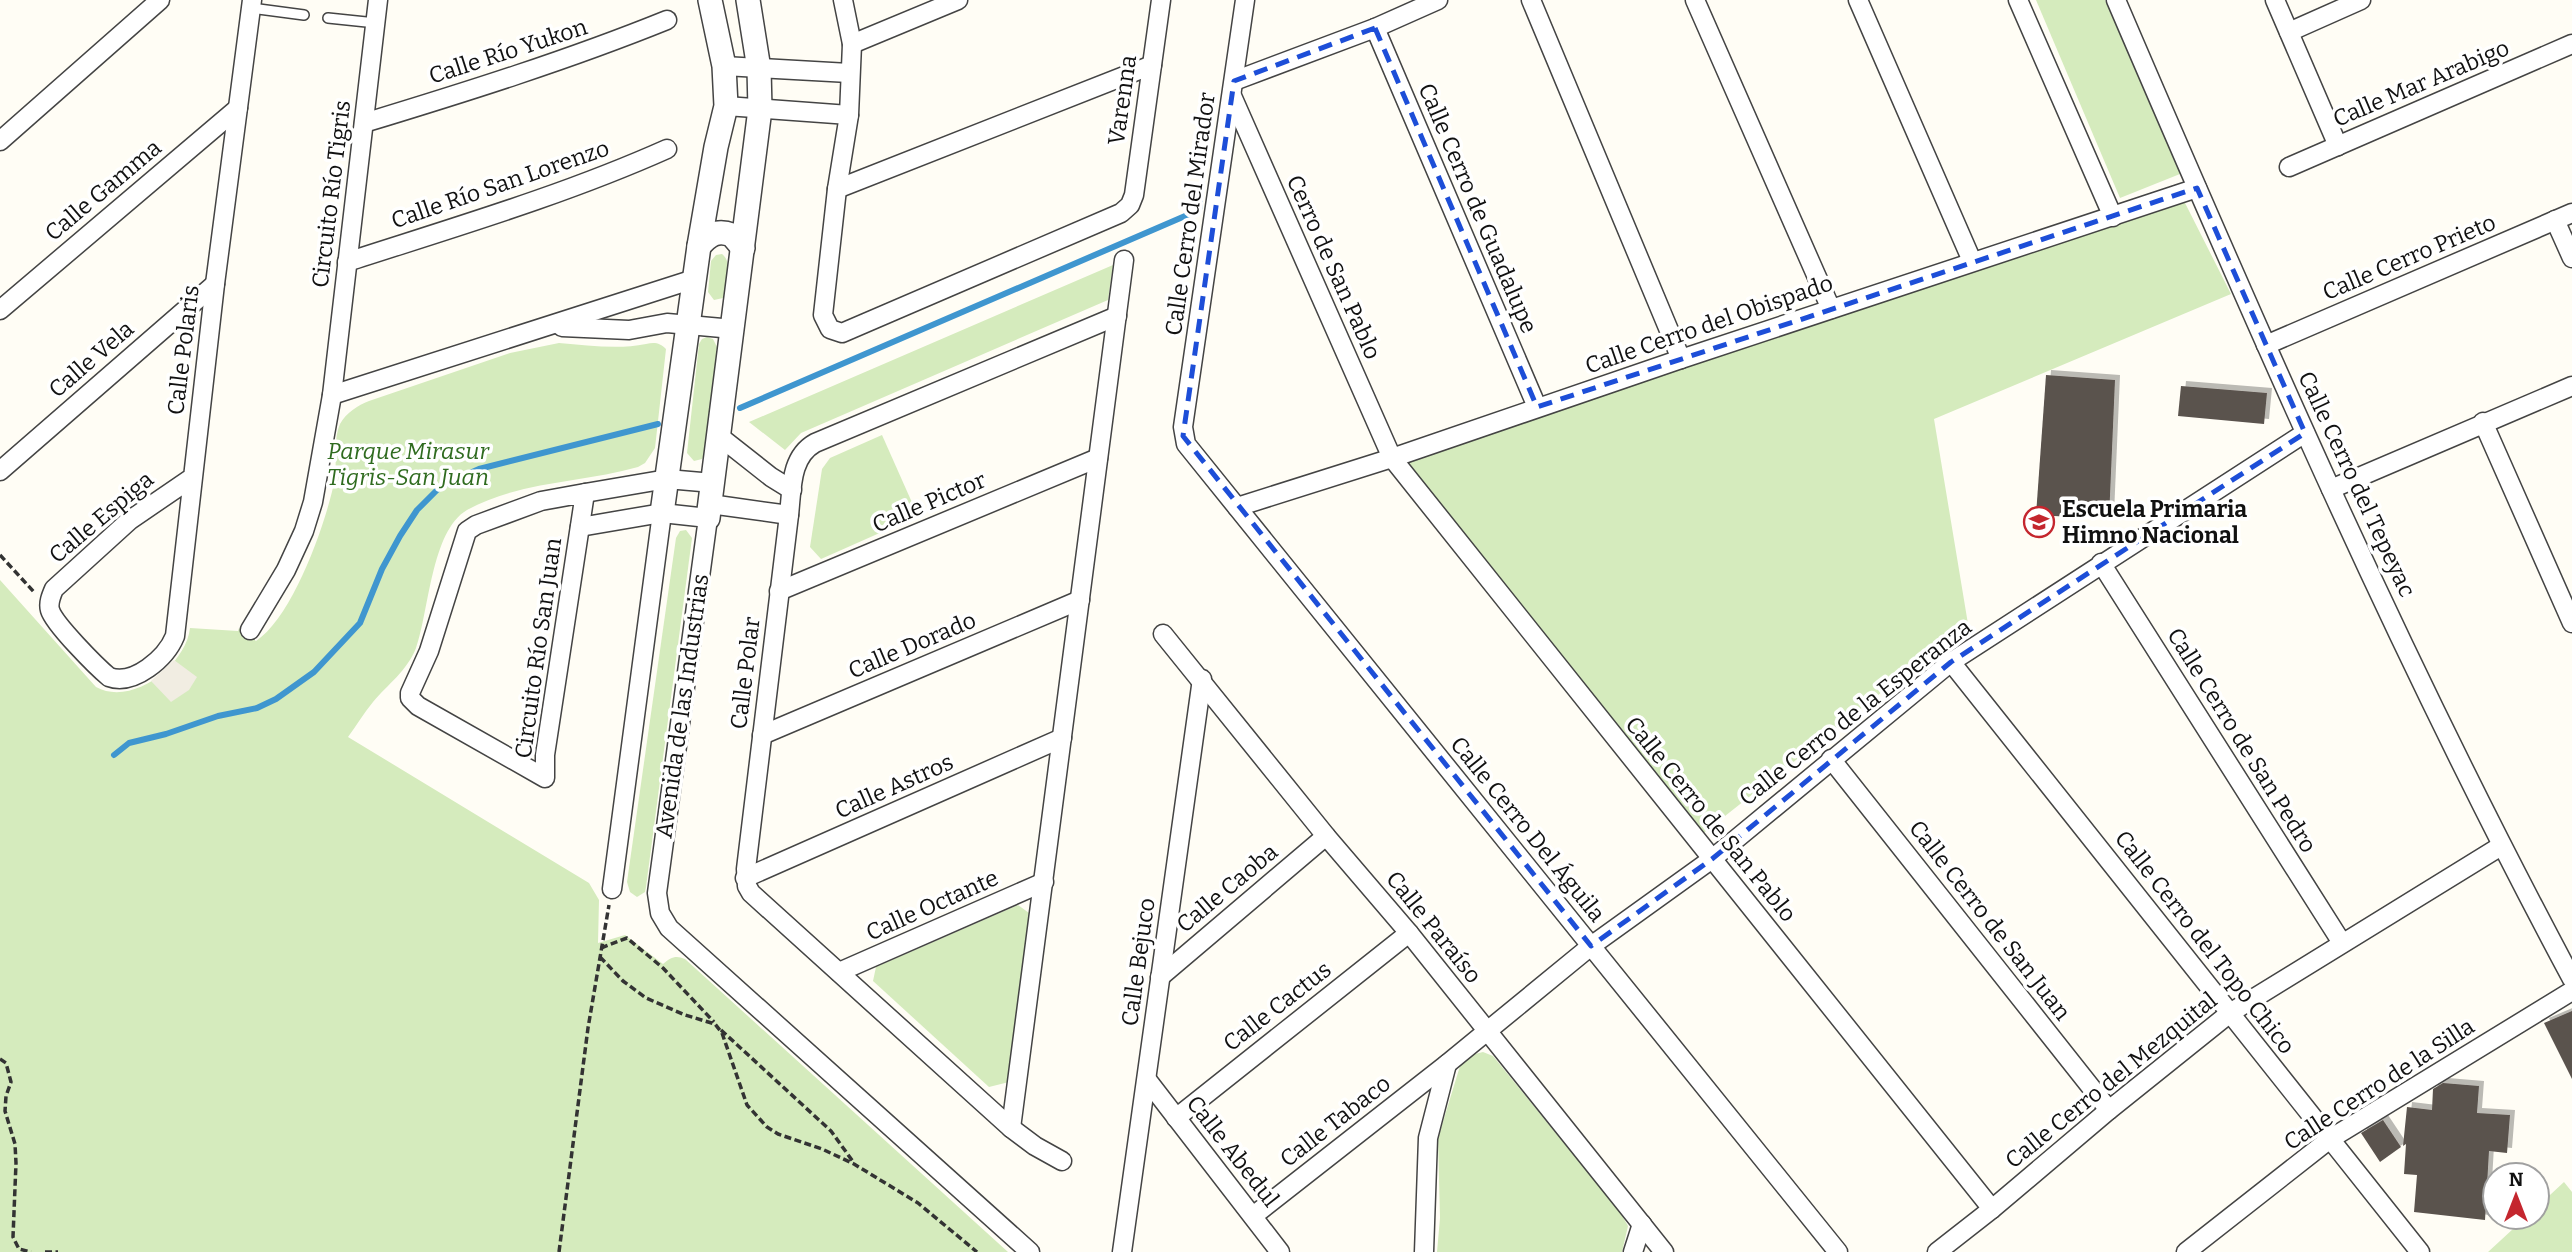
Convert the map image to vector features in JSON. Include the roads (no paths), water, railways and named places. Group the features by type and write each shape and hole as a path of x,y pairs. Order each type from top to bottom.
{"street":[{"path":"0,141 160,0"},
{"name":"Circuito Río Tigris","path":"250,630 282,576 304,531 315,490 332,395 378,0"},
{"name":"Avenida de las Industrias","path":"611,889 687,324 716,146 726,106 724,66 710,0"},
{"name":"Avenida de las Industrias","path":"748,0 759,69 760,109 657,893 660,913 684,944 1030,1252"},
{"path":"837,189 849,115 852,44 843,0"},
{"path":"852,44 958,0"},
{"name":"Varenna","path":"837,189 824,315 830,329 842,333 1109,219 1130,205 1134,195 1161,0"},
{"name":"Calle Cerro del Mirador","path":"1183,436 1245,0"},
{"path":"1233,88 1438,0"},
{"path":"1531,0 1681,359"},
{"path":"1695,0 1831,309"},
{"path":"1857,0 1972,261"},
{"path":"2018,0 2113,217"},
{"name":"Calle Cerro del Tepeyac","path":"2116,0 2331,489 2501,846 2572,979"},
{"path":"2275,0 2338,146"},
{"path":"2289,32 2361,0"},
{"name":"Calle Polaris","path":"123,680 133,677 159,658 171,646 175,636 215,284 252,4"},
{"name":"Calle Río Yukon","path":"364,123 612,42 667,20"},
{"name":"Calle Cerro de Guadalupe","path":"1375,28 1537,408"},
{"name":"Calle Mar Arabigo","path":"2289,167 2572,44"},
{"path":"837,189 1152,65"},
{"path":"724,66 849,73"},
{"name":"Cerro de San Pablo","path":"1233,88 1392,458"},
{"path":"726,106 849,115"},
{"name":"Calle Gamma","path":"0,310 238,108"},
{"name":"Calle Río San Lorenzo","path":"347,262 616,172 667,149"},
{"name":"Calle Cerro del Obispado","path":"1237,508 2197,188"},
{"name":"Calle Cerro Prieto","path":"2266,345 2572,213"},
{"path":"2555,220 2572,258"},
{"path":"699,246 712,233 718,232 732,235 743,248"},
{"path":"1011,1128 1124,260"},
{"path":"332,395 694,279"},
{"name":"Calle Vela","path":"0,471 215,284"},
{"name":"Calle Polar","path":"745,878 779,591 799,456 815,443 1116,316"},
{"path":"544,328 629,330 667,323 733,329"},
{"path":"2331,489 2572,386"},
{"path":"2483,422 2572,623"},
{"name":"Calle Cerro de la Esperanza","path":"1487,1031 1591,946 1712,859 1951,662 2305,433"},
{"path":"719,436 792,490"},
{"name":"Calle Cerro Del Águila","path":"1183,436 1186,444 1237,508 1838,1252"},
{"name":"Calle Pictor","path":"779,591 1098,458"},
{"name":"Calle Cerro de San Pablo","path":"1392,458 1993,1209"},
{"name":"Calle Espiga","path":"123,680 109,677 98,667 50,607 54,589 130,520 193,477"},
{"name":"Circuito Río San Juan","path":"586,493 545,755 545,778 418,706 410,698 443,612 467,531 476,525 541,501 586,493 667,479 710,501"},
{"path":"710,501 789,515"},
{"name":"Circuito Río San Juan","path":"580,527 662,513 710,501"},
{"name":"Calle Cerro de San Pedro","path":"2101,563 2342,943"},
{"name":"Calle Dorado","path":"762,735 1080,600"},
{"name":"Calle Paraíso","path":"1163,634 1326,836 1409,933 1664,1252"},
{"name":"Calle Cerro del Topo Chico","path":"1951,662 2420,1252"},
{"name":"Calle Bejuco","path":"1122,1252 1148,1081 1202,679"},
{"name":"Calle Astros","path":"745,878 1062,738"},
{"name":"Calle Cerro de San Juan","path":"1832,759 2109,1110"},
{"name":"Calle Caoba","path":"1160,977 1326,836"},
{"name":"Calle Cerro del Mezquital","path":"1937,1252 2230,1013 2501,846"},
{"path":"745,878 751,893 1011,1128 1062,1161"},
{"name":"Calle Octante","path":"839,972 1044,882"},
{"name":"Calle Cactus","path":"1176,1118 1409,933"},
{"name":"Calle Cerro de la Silla","path":"2186,1252 2330,1139 2572,991"},
{"name":"Calle Tabaco","path":"1253,1216 1487,1031"},
{"path":"1409,1252 1425,1246 1428,1138 1447,1064"},
{"name":"Calle Abedul","path":"1148,1081 1280,1252"},
{"path":"1633,1252 1642,1224"}],"lane":[{"path":"252,4 304,15"},
{"path":"328,18 376,23"}],"waterway":[{"path":"740,408 1199,210 1200,202"},
{"path":"114,755 129,743 166,734 218,716 257,708 276,699 314,672 360,623 382,569 400,536 417,510 441,486 479,469 658,424"}],"place":[{"name":"Escuela Primaria Himno Nacional","path":"2039,522"}],"park label":[{"name":"Parque Mirasur Tigris-San Juan","path":"408,464"}]}
